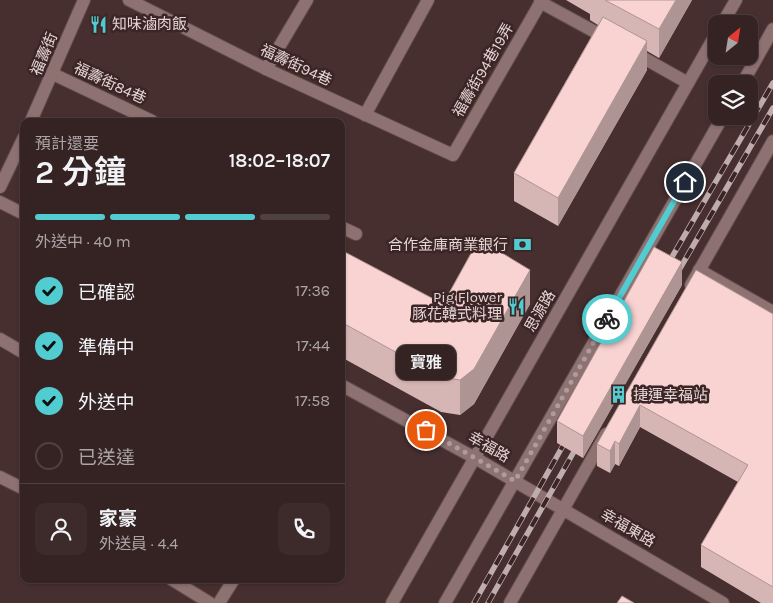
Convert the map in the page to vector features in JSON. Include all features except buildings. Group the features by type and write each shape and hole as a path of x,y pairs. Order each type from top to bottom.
{"main road":[{"name":"福壽街","path":"32,118 84,0"},
{"name":"福壽街94巷","path":"128,0 266,70 453,156"},
{"path":"266,70 307,0"},
{"path":"365,115 428,0"},
{"path":"727,15 736,0"},
{"path":"541,1 688,83"},
{"name":"福壽街94巷19弄","path":"453,156 541,1"},
{"path":"747,75 773,29"},
{"name":"思源路","path":"392,603 708,48"},
{"name":"福壽街84巷","path":"53,74 146,118"},
{"path":"445,603 718,125"},
{"path":"685,295 773,141"},
{"path":"0,187 20,145"},
{"path":"0,202 20,212"},
{"path":"345,229 356,234"},
{"path":"700,270 773,312"},
{"path":"0,339 20,351"},
{"name":"幸福路","path":"345,387 515,481"},
{"path":"510,603 613,422"},
{"path":"0,477 20,487"},
{"name":"幸福東路","path":"515,481 724,603"},
{"path":"178,583 210,603"},
{"path":"219,603 232,583"}],"railway":[{"path":"665,269 773,83"},
{"path":"675,277 773,108"},
{"path":"474,603 569,435"},
{"path":"488,603 580,441"}],"way so far":[{"path":"426,430 515,481 607,319"}],"place":[{"name":"知味滷肉飯","path":"98,24"},
{"name":"合作金庫商業銀行","path":"522,245"},
{"name":"Pig Flower 豚花韓式料理","path":"516,306"},
{"name":"捷運幸福站","path":"619,395"},
{"name":"寶雅","path":"426,430"}],"route":[{"path":"607,319 685,182"}]}
